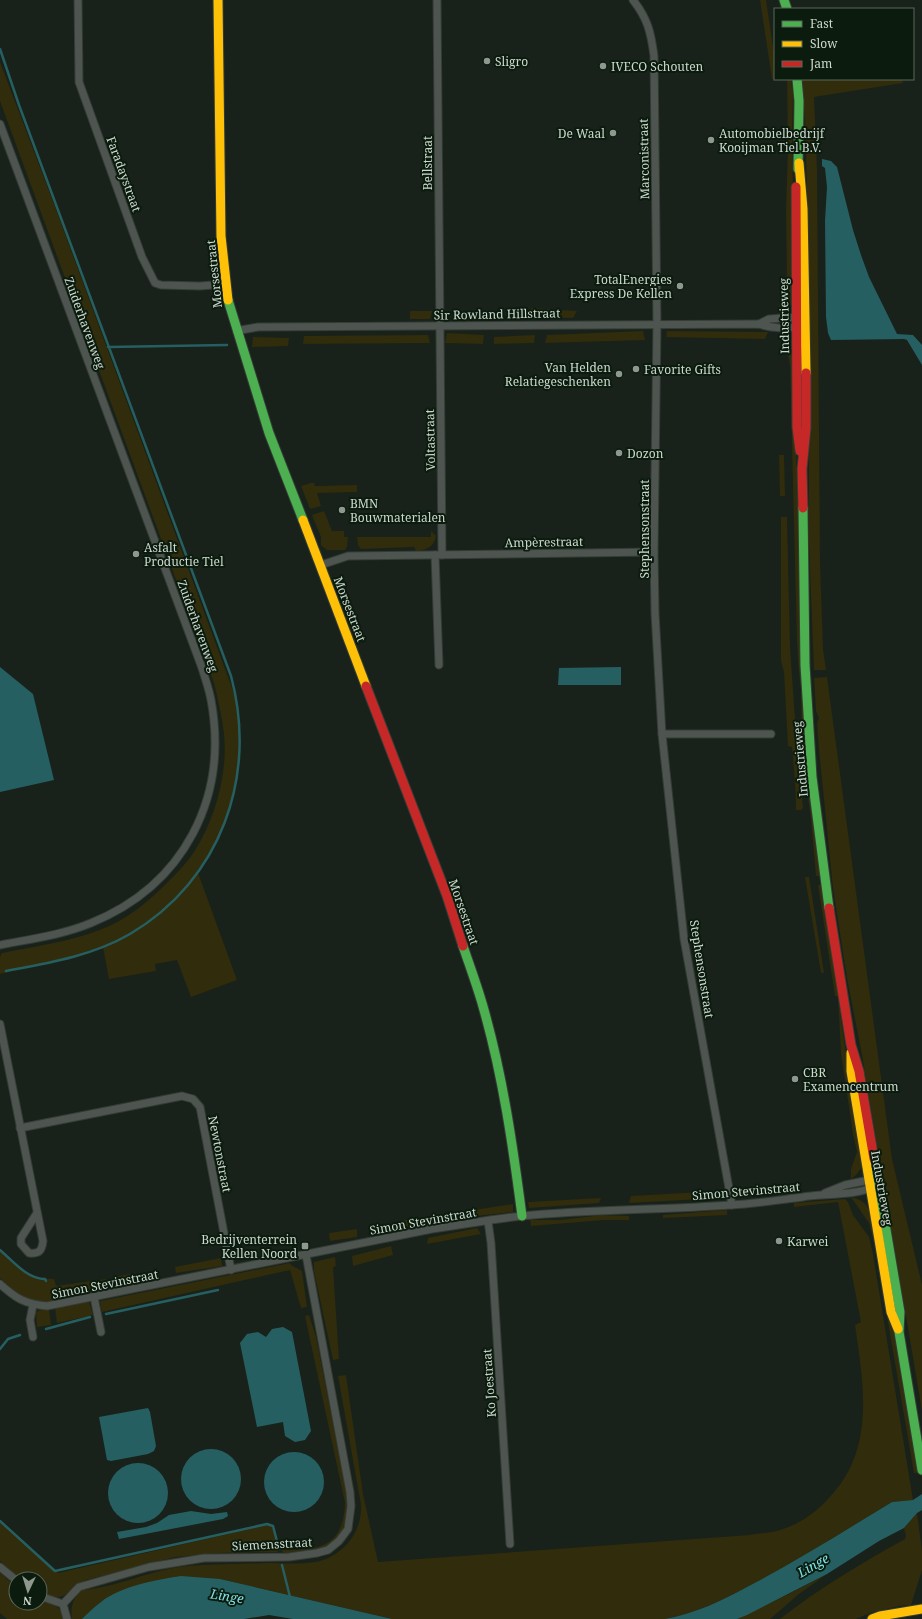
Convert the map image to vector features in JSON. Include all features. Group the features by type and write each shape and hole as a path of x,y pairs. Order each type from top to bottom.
{"main road":[{"name":"Morsestraat","path":"218,0 221,236 224,284 229,307 269,433 447,896 484,1009 499,1071 513,1146 522,1216"},
{"name":"Industrieweg","path":"798,80 799,163 803,209 805,323 806,428 802,469"},
{"name":"Industrieweg","path":"799,163 794,209 797,427 802,469 805,665 812,777 828,901 851,1045 859,1071 900,1312 899,1332 922,1470"},
{"name":"Industrieweg","path":"851,1045 850,1071 891,1312 899,1332"},
{"path":"872,1619 880,1616 922,1609"}],"street":[{"name":"Faradaystraat","path":"78,0 79,82 142,257 155,283 161,285 200,286 224,284"},
{"name":"Bellstraat","path":"437,0 440,326"},
{"name":"Marconistraat","path":"633,0 643,13 651,34 654,56 657,324"},
{"name":"Zuiderhavenweg","path":"0,124 202,668 211,699 215,747 207,801 194,833 174,864 152,886 124,907 92,923 62,933 0,945"},
{"name":"Sir Rowland Hillstraat","path":"759,324 769,319 796,317"},
{"path":"796,317 805,323"},
{"name":"Sir Rowland Hillstraat","path":"237,332 240,330 258,327 657,324 759,324 768,327 796,327 805,323"},
{"name":"Stephensonstraat","path":"657,324 654,552 655,612 662,734 684,939 732,1205"},
{"name":"Voltastraat","path":"439,555 440,326"},
{"name":"Ampèrestraat","path":"321,565 348,556 654,552"},
{"path":"439,555 439,665"},
{"path":"662,734 771,734"},
{"path":"0,1024 43,1241 40,1252 29,1253 21,1244 21,1238 37,1213"},
{"name":"Newtonstraat","path":"20,1128 182,1096 193,1099 200,1107 231,1270"},
{"path":"870,1185 878,1183"},
{"name":"Simon Stevinstraat","path":"33,1305 48,1306 432,1229 522,1216 572,1212 732,1205 823,1194 836,1188 870,1185"},
{"name":"Ko Joestraat","path":"488,1221 491,1243 510,1544"},
{"name":"Siemensstraat","path":"63,1604 79,1587 149,1567 204,1558 289,1557 317,1553 328,1550 339,1541 348,1529 351,1506 350,1492 306,1255"},
{"path":"0,1284 14,1297 33,1305 30,1320 33,1336"},
{"path":"94,1297 101,1332"},
{"path":"0,1567 8,1574"},
{"path":"48,1599 63,1604 67,1619"}],"shaded area":[{"path":"760,0 766,0 774,53 774,79 772,79"},
{"path":"0,62 54,204 235,696 240,744 239,766 235,788 230,810 222,831 198,873 237,980 191,997 177,960 155,964 156,971 109,979 103,947 69,958 0,974 0,957 2,953 65,940 102,929 120,921 152,897 181,869 194,852 214,811 222,780 225,749 222,721 214,683 0,101"},
{"path":"787,80 791,80 793,96 793,302 781,312 779,305 787,289 786,208 788,148"},
{"path":"802,80 902,80 903,83 814,97 817,169 820,562 823,649 826,670 814,670 809,543 808,225 805,121"},
{"path":"531,308 577,311 573,318 530,317"},
{"path":"410,311 432,311 430,319 410,319"},
{"path":"643,331 645,340 545,343 547,335"},
{"path":"667,331 768,332 765,339 666,337"},
{"path":"447,333 484,335 483,344 445,343"},
{"path":"781,334 788,335 792,341 805,691 821,876 816,876 811,819 802,753 801,688 797,642 790,365 786,345"},
{"path":"428,335 430,343 303,344 304,336"},
{"path":"535,335 534,343 494,344 494,337"},
{"path":"253,337 289,338 288,346 252,347"},
{"path":"779,455 784,455 785,496 780,496"},
{"path":"314,483 315,486 357,485 357,492 317,493 321,506 310,509 301,486"},
{"path":"324,511 332,531 344,531 344,537 348,537 347,547 345,550 327,550 321,545 321,537 312,515"},
{"path":"781,517 787,517 790,647 803,808 801,810 796,810 792,747 788,746 784,672 781,661"},
{"path":"431,531 436,536 434,543 427,549 420,551 416,551 414,547 361,549 358,545 357,537 431,537"},
{"path":"827,677 892,1159 922,1285 922,1411 862,1055 847,978 833,888 819,750 817,723 819,718 816,711 814,678"},
{"path":"805,877 809,877 824,973 821,973"},
{"path":"818,885 822,885 838,996 835,996"},
{"path":"838,999 862,1167 851,1179 851,1169 857,1152 841,1053"},
{"path":"719,1191 721,1198 629,1203 631,1196"},
{"path":"851,1197 862,1201 869,1210 898,1353 916,1455 917,1473 914,1473 874,1241 869,1223"},
{"path":"601,1198 599,1203 529,1208 528,1202"},
{"path":"845,1199 848,1202 853,1215 869,1237 873,1254 913,1500 892,1502 766,1577 707,1606 686,1614 665,1619 392,1619 220,1579 157,1580 129,1589 101,1602 82,1619 72,1619 71,1611 73,1603 81,1590 108,1586 161,1571 188,1566 316,1562 330,1557 343,1548 349,1542 357,1528 361,1513 361,1505 338,1376 346,1375 363,1494 378,1562 750,1535 779,1530 801,1521 817,1510 826,1501 842,1482 853,1462 860,1440 863,1418 863,1395 855,1325 861,1322 838,1202 794,1207 794,1203"},
{"path":"513,1204 513,1212 468,1217 467,1211"},
{"path":"727,1210 727,1215 663,1218 663,1215"},
{"path":"602,1215 629,1216 629,1220 604,1220 531,1226 530,1220 560,1220"},
{"path":"430,1217 430,1223 400,1228 399,1221"},
{"path":"477,1228 481,1234 427,1244 428,1238"},
{"path":"357,1229 357,1237 330,1241 329,1233"},
{"path":"391,1246 393,1255 353,1266 352,1256"},
{"path":"0,1249 18,1266 30,1274 37,1277 54,1279 56,1286 106,1279 107,1287 59,1296 61,1305 44,1307 22,1297 0,1278"},
{"path":"335,1257 336,1266 333,1267 339,1359 333,1360 314,1271 314,1262"},
{"path":"221,1258 222,1266 176,1273 175,1267"},
{"path":"290,1263 302,1271 307,1307 301,1308 290,1270 102,1312 100,1301"},
{"path":"135,1273 136,1281 113,1284 113,1277"},
{"path":"89,1302 93,1315 57,1323 55,1308"},
{"path":"43,1309 49,1309 51,1325 37,1327 36,1312"},
{"path":"309,1315 316,1337 348,1501 346,1520 336,1540 322,1549 288,1554 281,1550 317,1547 334,1538 340,1529 345,1503 305,1316"},
{"path":"917,1513 922,1551 922,1570 911,1605 899,1606 870,1613 856,1619 780,1619 841,1576 905,1539 906,1536 904,1528"},
{"path":"0,1520 58,1573 272,1524 278,1552 217,1553 175,1557 86,1580 61,1597 48,1595 48,1571 12,1571 0,1561"},
{"path":"0,1573 8,1580 8,1611 48,1611 48,1603 56,1606 61,1611 65,1619 7,1619 0,1613"},
{"path":"827,1574 799,1594 770,1619 737,1619 789,1594"}],"water":[{"path":"822,159 831,161 837,167 853,230 869,277 897,334 913,335 922,345 922,365 907,340 904,339 831,340 828,333 826,317 825,221 827,187 825,168 822,166"},
{"path":"0,667 33,694 54,780 0,792"},
{"path":"621,667 621,685 558,685 559,668"},
{"path":"283,1327 292,1332 311,1431 305,1440 295,1442 285,1436 283,1422 257,1427 240,1343 247,1334 258,1332 266,1337 272,1329"},
{"path":"148,1408 156,1446 154,1451 148,1454 111,1461 107,1460 99,1417"},
{"path":"211,1449 228,1454 236,1462 241,1479 236,1496 228,1504 211,1509 194,1504 186,1496 181,1479 186,1462 194,1454"},
{"path":"294,1452 310,1457 315,1461 319,1466 324,1482 319,1498 315,1503 310,1507 294,1512 278,1507 273,1503 269,1498 264,1482 269,1466 273,1461 278,1457"},
{"path":"138,1463 154,1468 159,1472 163,1477 168,1493 163,1509 159,1514 154,1518 138,1523 122,1518 117,1514 113,1509 108,1493 113,1477 117,1472 122,1468"},
{"name":"Linge","path":"922,1494 922,1510 917,1513 904,1528 879,1541 827,1574 747,1615 737,1619 665,1619 686,1614 727,1597 766,1577 892,1502 913,1500"},
{"path":"191,1511 211,1514 227,1512 228,1516 223,1519 119,1539 117,1532 146,1527 157,1523 169,1515"},
{"name":"Linge","path":"181,1576 220,1579 392,1619 293,1619 269,1615 244,1619 82,1619 98,1604 109,1596 118,1592 139,1584"}],"waterway":[{"path":"0,49 19,105 231,676 238,714 239,751 235,787 225,822 209,855 188,885 162,912 130,934 101,948 70,958 6,971"},
{"path":"108,347 227,345"},
{"path":"0,1250 26,1273 45,1279 46,1281"},
{"path":"106,1314 218,1290"},
{"path":"46,1329 90,1317"},
{"path":"0,1349 8,1339 20,1335"},
{"path":"0,1521 55,1571 267,1524 273,1526 279,1549"},
{"path":"282,1565 290,1597"}],"traffic: fast":[{"path":"784,0 787,8"},
{"path":"797,80 799,101 798,169"},
{"path":"228,300 269,433 303,520"},
{"path":"803,508 805,665 812,777 829,908"},
{"path":"463,946 482,1002 497,1061 511,1138 522,1216"},
{"path":"874,1159 900,1312 899,1332 922,1470"}],"traffic: slow":[{"path":"218,0 221,236 228,300"},
{"path":"799,163 803,209 806,373"},
{"path":"303,520 366,686"},
{"path":"851,1053 851,1071 891,1312 898,1329"},
{"path":"872,1619 880,1616 922,1609"}],"traffic: jam":[{"path":"796,187 797,427 800,451"},
{"path":"803,508 802,469 806,428 806,373"},
{"path":"366,686 447,896 463,946"},
{"path":"829,908 851,1045 859,1071 874,1159"}],"place":[{"name":"Sligro","path":"487,61"},
{"name":"IVECO Schouten","path":"603,66"},
{"name":"De Waal","path":"613,133"},
{"name":"Automobielbedrijf Kooijman Tiel B.V.","path":"711,140"},
{"name":"TotalEnergies Express De Kellen","path":"680,286"},
{"name":"Favorite Gifts","path":"636,369"},
{"name":"Van Helden Relatiegeschenken","path":"619,374"},
{"name":"Dozon","path":"619,453"},
{"name":"BMN Bouwmaterialen","path":"342,510"},
{"name":"Asfalt Productie Tiel","path":"136,554"},
{"name":"CBR Examencentrum","path":"795,1079"},
{"name":"Karwei","path":"779,1241"},
{"name":"Bedrijventerrein Kellen Noord","path":"305,1246"}]}
